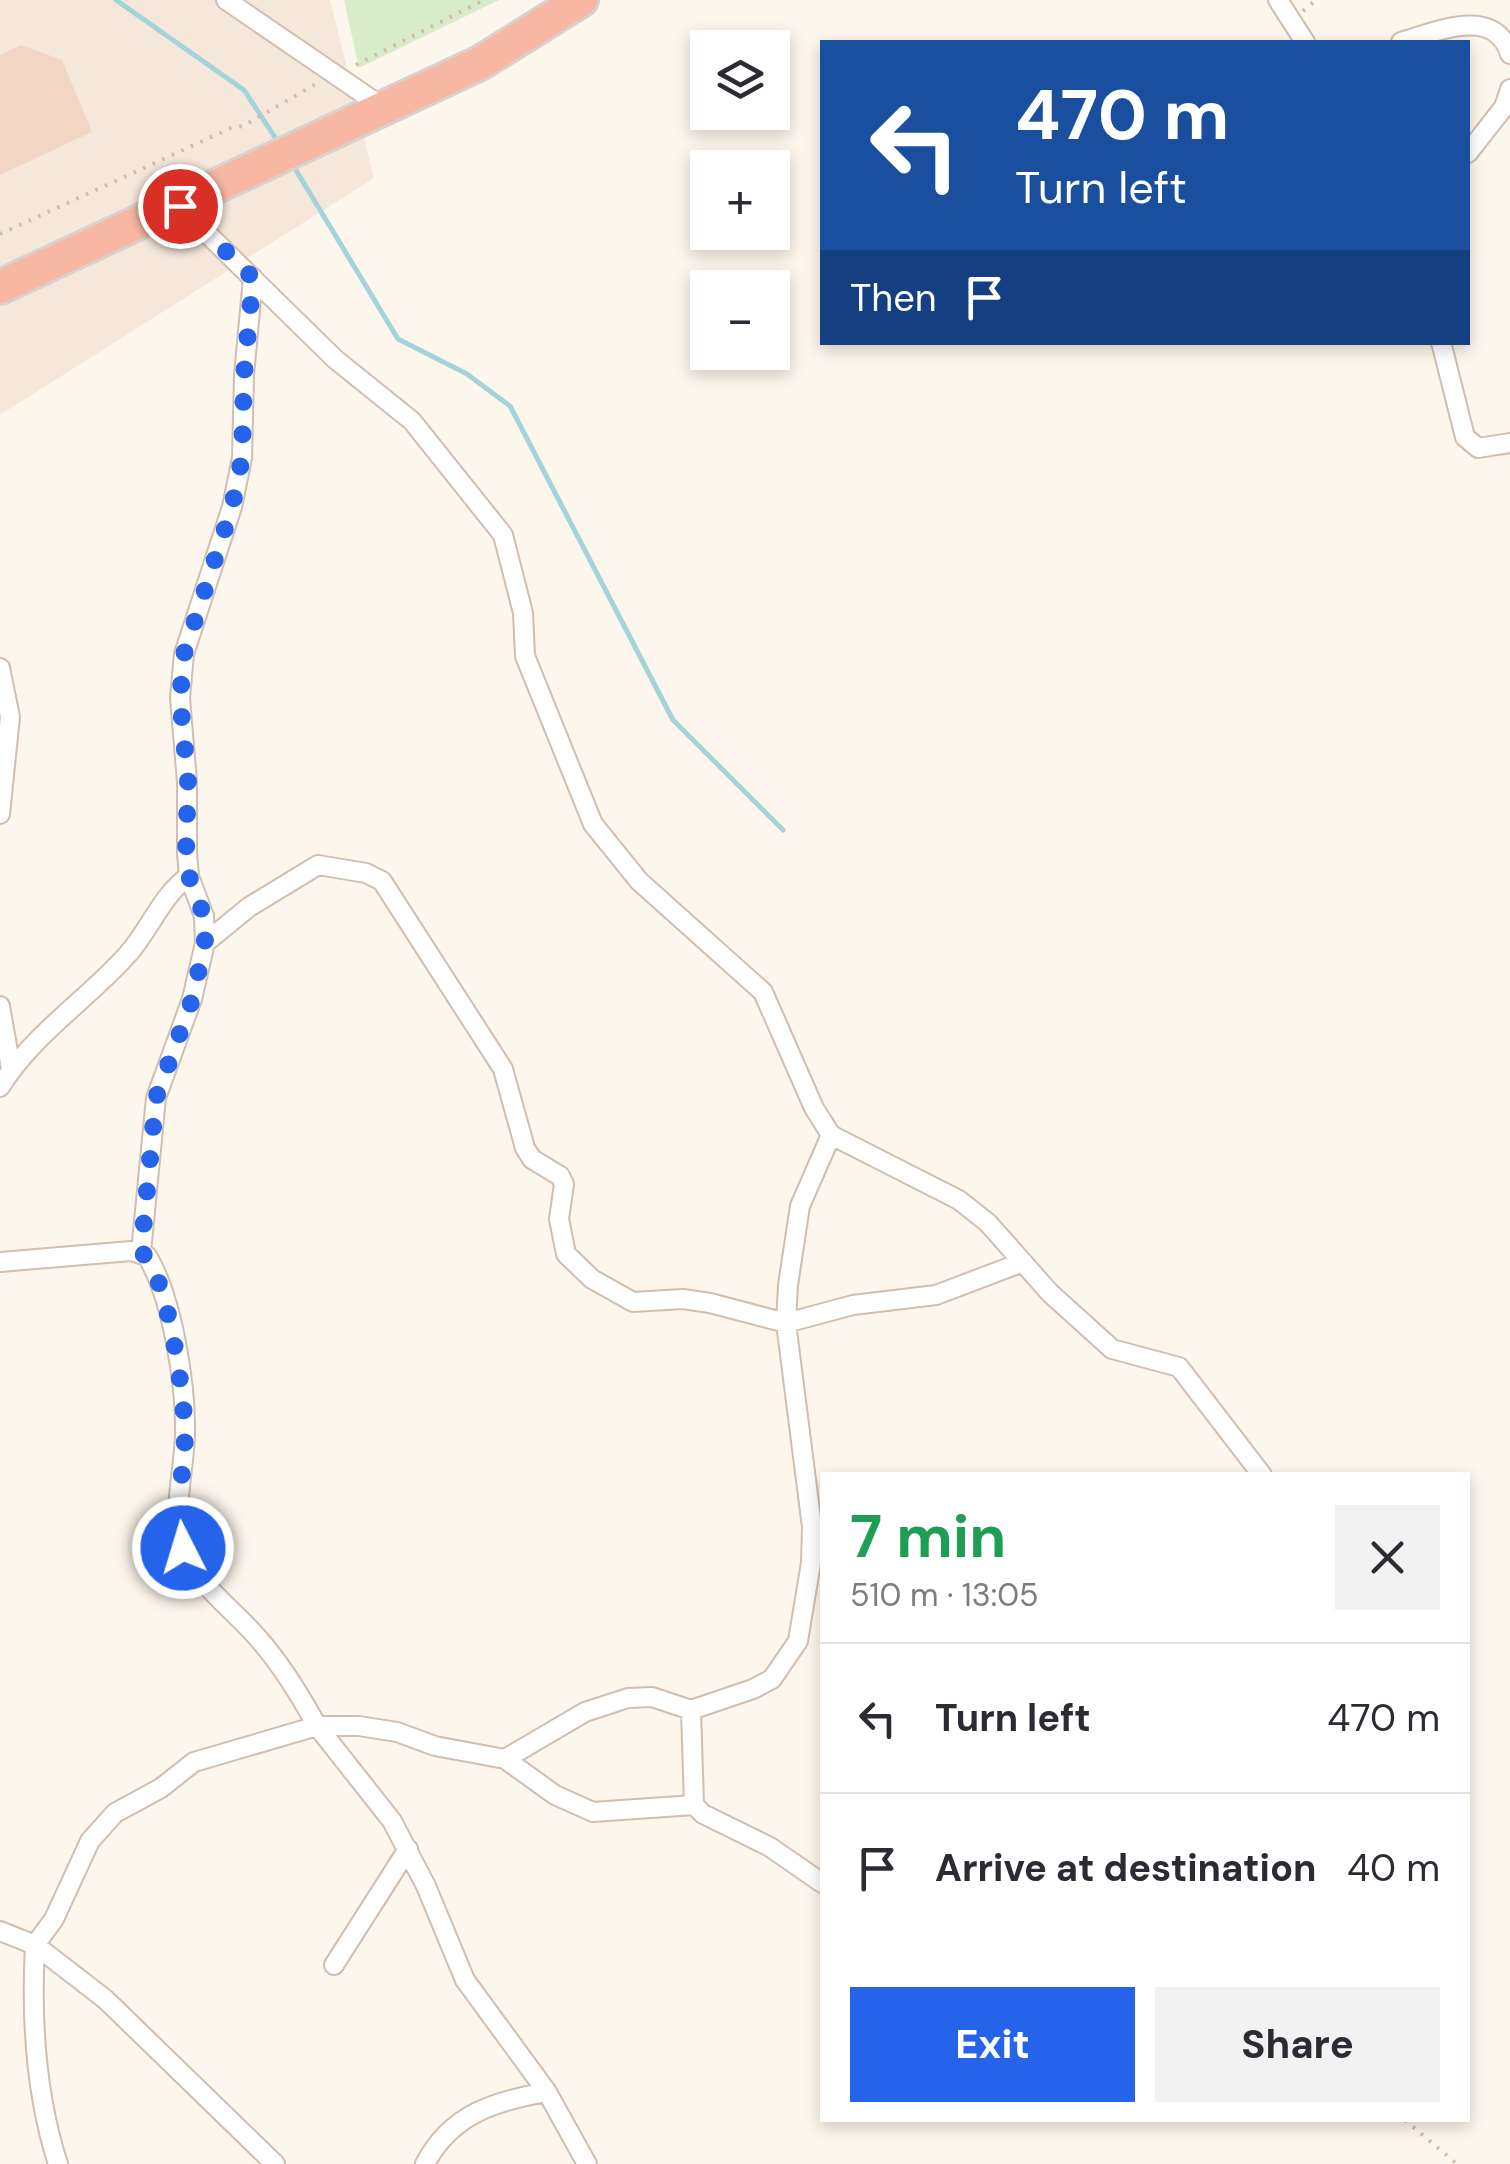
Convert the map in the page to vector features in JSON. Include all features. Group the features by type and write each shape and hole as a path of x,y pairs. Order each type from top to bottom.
{"highway":[{"path":"0,286 180,206 480,62 581,0"}],"street":[{"path":"226,0 384,108"},
{"path":"251,0 257,22"},
{"path":"1278,0 1303,40"},
{"path":"1409,40 1473,24 1491,29 1506,42 1510,54"},
{"path":"1470,150 1504,107 1510,89"},
{"path":"180,206 335,359 412,421 504,535 524,613 525,656 594,824 638,881 763,992 814,1108 831,1135 959,1200 988,1223 1091,1333 1112,1349 1180,1366 1260,1472"},
{"path":"253,278 244,375 242,458 232,507 184,654 181,738 188,782 189,876 200,898 205,943 192,1000 156,1098 141,1252 160,1285 183,1396 185,1434 178,1510 183,1548 203,1581 283,1670 317,1726 368,1788 408,1848 465,1980 547,2092 587,2164"},
{"path":"1442,345 1465,437 1478,448 1510,443"},
{"path":"0,668 10,716 0,814"},
{"path":"205,943 249,908 318,866 366,873 382,881 503,1070 525,1148 532,1159 560,1176 564,1184 558,1219 560,1240 575,1266 633,1302 696,1301 786,1323 853,1305 936,1295 1022,1262"},
{"path":"0,1087 11,1069 53,1023 128,954 170,890 189,876"},
{"path":"0,1006 11,1069"},
{"path":"505,1759 585,1712 628,1698 652,1697 691,1710 726,1700 772,1678 798,1641 811,1563 816,1488 786,1323 794,1233 811,1174 831,1135"},
{"path":"0,1262 141,1252"},
{"path":"691,1710 694,1806"},
{"path":"58,2164 42,2112 32,1995 35,1945 54,1919 90,1841 115,1813 161,1788 194,1762 317,1726 358,1726 397,1732 435,1746 505,1759 556,1795 592,1812 694,1806 770,1847 820,1882"},
{"path":"334,1964 408,1848"},
{"path":"0,1931 35,1945 104,1999 275,2164"},
{"path":"425,2164 444,2136 466,2116 505,2100 547,2092"}],"path":[{"path":"0,234 257,119 271,107 484,0"},
{"path":"1408,2122 1457,2164"}],"shaded area":[{"path":"0,0 330,0 374,178 0,415"}],"green space":[{"path":"344,0 499,0 359,68"}],"building":[{"path":"21,45 62,60 92,132 0,175 0,55"}],"waterway":[{"path":"116,0 244,90 280,145"},
{"path":"291,162 398,339 467,374 510,406 673,720 783,830"}],"route":[{"path":"180,206 253,278 244,375 242,458 232,507 184,654 180,698 188,782 186,853 189,876 204,916 205,943 192,1000 156,1098 142,1226 141,1252 147,1256 160,1285 183,1396 185,1434 178,1510 183,1548"}]}
